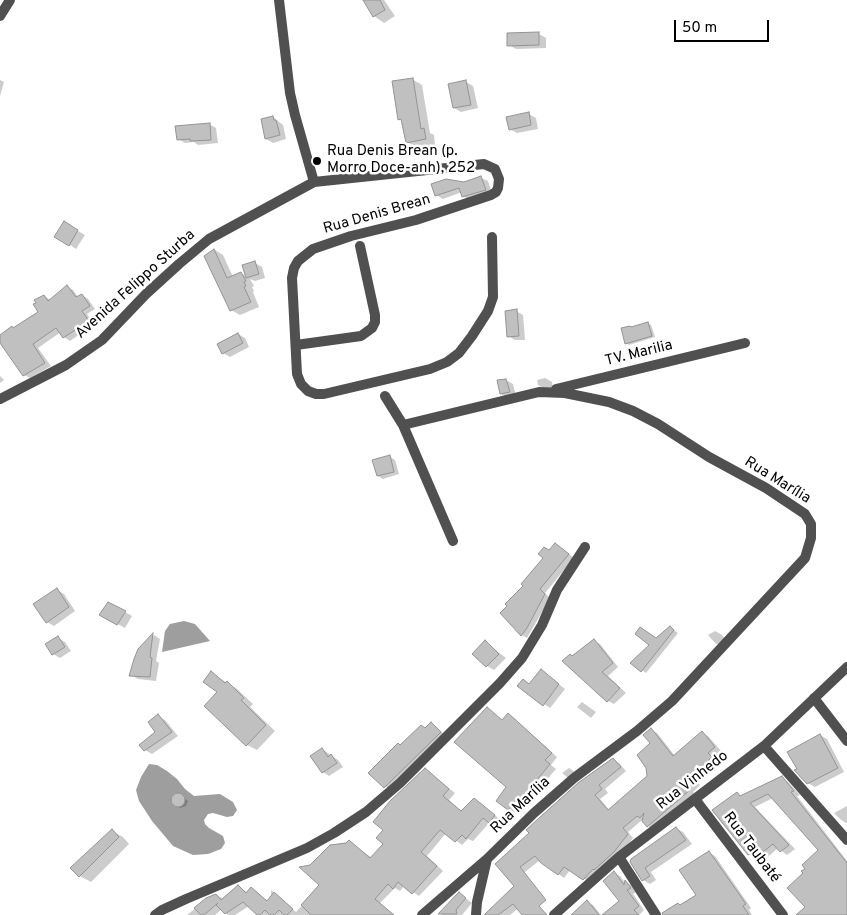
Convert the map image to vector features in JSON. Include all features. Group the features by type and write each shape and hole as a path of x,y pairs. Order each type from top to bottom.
{"street":[{"path":"0,16 10,0"},
{"path":"279,0 290,93 314,182"},
{"name":"Rua Denis Brean","path":"314,182 484,164 495,169 499,179 498,188 491,195 416,220 351,236 313,249 298,260 292,278 297,374 301,384 308,391 316,394 330,393 430,369 446,362 459,353 488,311 493,297 492,238"},
{"name":"Avenida Felippo Sturba","path":"0,400 66,365 102,340 160,282 209,240 314,182"},
{"path":"296,345 361,336 372,328 375,322 375,314 360,246"},
{"name":"TV. Marilia","path":"539,392 744,343"},
{"name":"Rua Marília","path":"403,425 539,392 565,393 609,402 633,411 658,424 708,457 766,488 805,514 811,524 811,538 805,558 672,701 534,812 487,859 422,915"},
{"path":"385,396 403,425 453,541"},
{"path":"155,915 186,898 307,848 366,812 400,783 500,683 522,658 542,625 557,590 586,547"},
{"name":"Rua Vinhedo","path":"554,915 619,857 764,746 847,667"},
{"path":"814,698 847,741"},
{"path":"764,746 847,840"},
{"name":"Rua Taubaté","path":"695,799 783,915"},
{"path":"619,857 656,915"},
{"path":"476,915 476,902 487,859"}],"shaded area":[{"path":"184,621 195,624 210,641 162,652 165,631 170,624"},
{"path":"149,764 157,765 167,771 194,796 220,794 233,802 237,810 233,816 227,817 213,813 208,814 204,820 209,828 223,836 225,843 221,849 208,854 193,855 173,846 152,821 139,801 136,790"}],"building":[{"path":"363,0 380,0 385,10 373,17"},
{"path":"539,32 539,45 507,46 507,33"},
{"path":"413,78 421,129 424,128 426,139 406,143 401,119 398,120 392,81"},
{"path":"466,80 471,105 453,108 448,84"},
{"path":"529,112 531,125 509,130 506,117"},
{"path":"273,116 280,135 265,139 261,119"},
{"path":"210,123 211,140 177,140 175,126"},
{"path":"481,176 486,190 462,197 459,188 435,196 431,184 446,179 464,182"},
{"path":"64,221 78,230 69,246 54,237"},
{"path":"214,249 227,278 241,272 246,281 244,282 246,286 244,287 251,302 230,311 204,256"},
{"path":"255,261 259,274 246,278 242,265"},
{"path":"67,285 76,297 82,294 90,306 82,311 89,321 63,338 56,328 33,344 45,363 23,376 0,343 0,335 38,312 33,304 36,303 34,300 44,295 48,301"},
{"path":"517,309 519,336 507,337 505,311"},
{"path":"648,322 652,336 625,344 621,328"},
{"path":"238,333 243,343 222,354 217,344"},
{"path":"506,379 510,392 500,394 497,380"},
{"path":"390,455 394,472 377,476 372,460"},
{"path":"555,543 569,554 540,589 545,594 521,636 500,613 507,606 505,604 523,586 521,584 543,558 538,554 544,547 549,550"},
{"path":"57,588 69,607 46,623 33,604"},
{"path":"108,602 126,611 117,625 99,615"},
{"path":"670,626 674,630 641,672 630,663 649,645 635,634 640,627 656,638"},
{"path":"153,633 150,677 129,676 138,649"},
{"path":"58,636 65,647 52,655 45,644"},
{"path":"594,639 613,663 602,672 620,688 607,702 562,661 570,654 572,656"},
{"path":"485,640 499,654 486,667 472,654"},
{"path":"541,669 559,684 543,706 517,686 523,679 529,684"},
{"path":"211,671 225,683 227,681 244,698 241,700 266,725 246,746 204,706 217,692 203,682"},
{"path":"487,707 502,720 508,713 552,753 545,760 550,764 537,780 539,781 521,801 518,798 508,810 496,801 506,787 454,742"},
{"path":"158,714 172,732 144,751 139,745 155,732 148,722"},
{"path":"431,722 441,732 384,788 368,773 398,743 400,745 421,725 425,728"},
{"path":"651,728 673,756 702,731 715,747 708,753 712,757 691,776 695,781 688,788 690,790 647,827 642,821 644,813 640,818 637,816 623,828 628,834 614,852 583,880 564,867 558,875 541,863 535,856 520,867 546,900 539,906 547,915 522,915 513,904 498,915 484,915 514,886 495,864 529,833 526,830 578,783 613,758 621,767 599,785 602,789 595,795 608,810 647,776 646,768 637,755 650,743 643,735"},
{"path":"820,734 838,768 807,784 794,770 797,769 787,752"},
{"path":"322,748 328,757 331,754 337,763 322,773 310,756"},
{"path":"425,768 449,789 443,796 461,811 474,798 495,815 489,823 483,818 466,839 462,835 455,842 440,830 421,852 437,866 412,894 398,882 393,889 388,884 375,899 394,915 311,915 301,905 319,885 299,867 310,865 330,845 346,843 349,840 370,858 383,844 376,838 383,830 373,822 390,801"},
{"path":"782,776 794,791 791,792 847,863 847,915 796,915 805,907 787,888 803,873 801,871 805,869 802,865 818,850 768,794 750,803 789,845 780,852 773,844 754,859 750,854 748,855 712,810 737,792 740,796"},
{"path":"178,793 183,795 185,800 183,805 178,807 173,805 171,800 173,795"},
{"path":"676,827 686,840 645,868 650,876 642,881 630,862 631,859"},
{"path":"112,829 119,837 79,877 70,868"},
{"path":"709,851 746,904 743,906 749,915 663,915 662,913 678,903 680,905 696,895 679,870"},
{"path":"614,871 624,885 625,880 631,888 627,890 639,906 634,910 639,915 602,915 619,901 603,881"},
{"path":"238,885 246,893 251,887 267,901 274,892 293,909 287,915 284,915 279,910 274,915 270,915 265,910 260,915 257,915 243,902 225,914 216,905 218,903 204,915 201,915 194,908 206,898 216,894 221,900"},
{"path":"459,892 466,898 456,910 457,914 438,914"},
{"path":"587,900 599,915 571,915"}],"place":[{"name":"Rua Denis Brean (p. Morro Doce-anh), 252","path":"317,161"}]}
